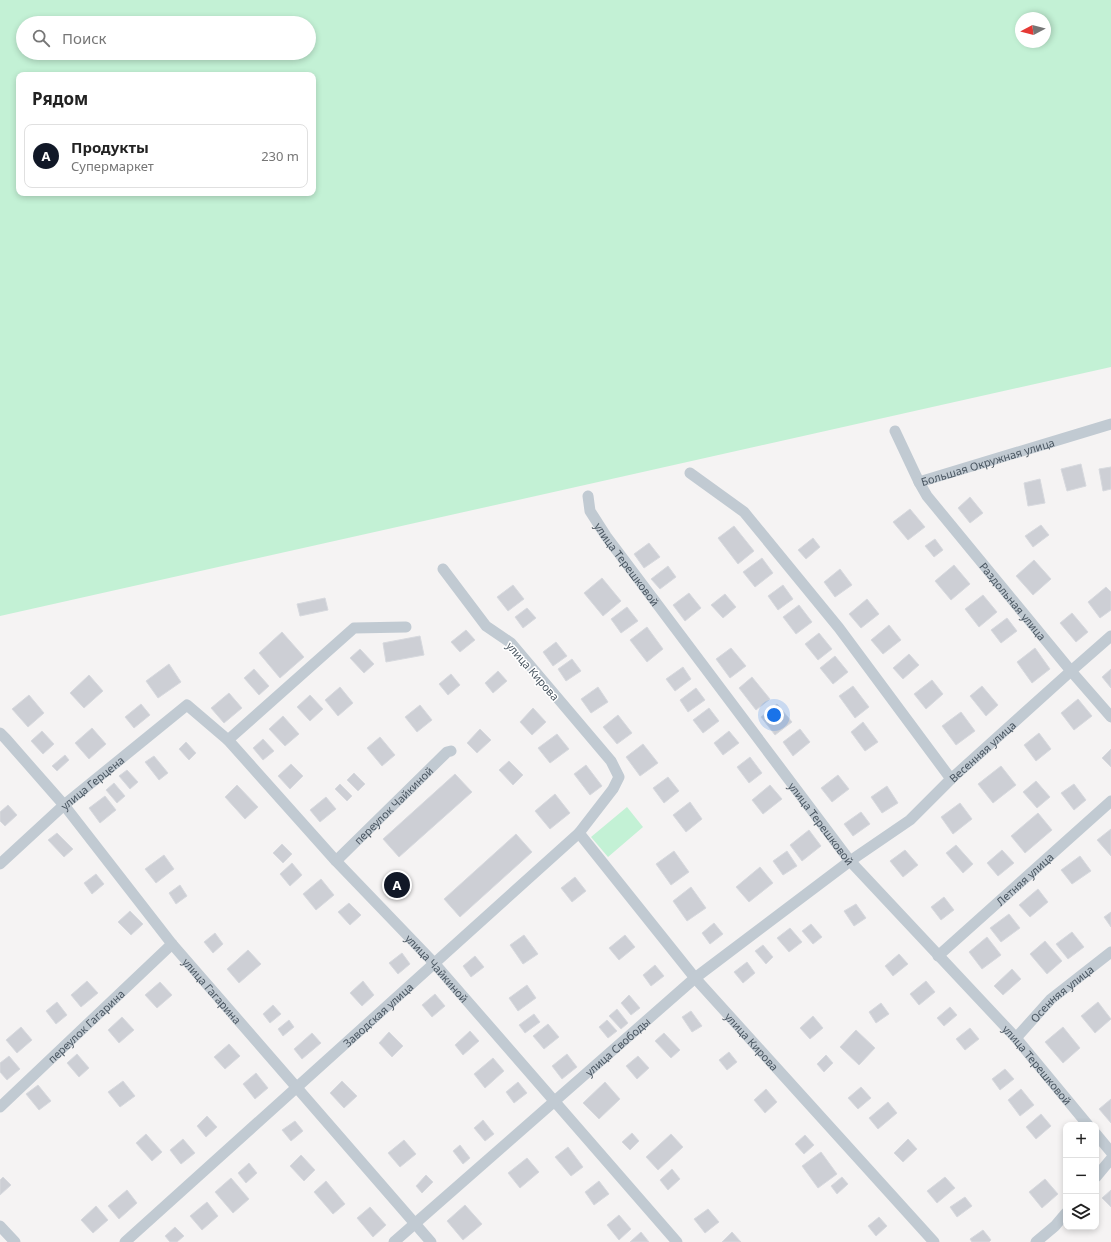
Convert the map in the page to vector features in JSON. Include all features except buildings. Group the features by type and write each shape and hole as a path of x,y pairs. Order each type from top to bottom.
{"street":[{"name":"Большая Окружная улица","path":"895,431 919,482 1111,424"},
{"path":"690,473 744,512 839,628 951,779"},
{"name":"Раздольная улица","path":"919,482 926,496 1111,717"},
{"name":"улица Терешковой","path":"588,496 590,511 606,536 850,861 1016,1038 1086,1122"},
{"name":"улица Кирова","path":"443,569 486,626 511,643 611,761 619,777"},
{"path":"228,740 354,628 406,627"},
{"name":"Весенняя улица","path":"850,861 910,820 951,779 1111,636"},
{"name":"улица Чайкиной","path":"187,705 228,740 336,861 435,964 676,1242"},
{"name":"улица Герцена","path":"0,864 64,805 187,705"},
{"name":"улица Гагарина","path":"0,733 64,805 172,944 432,1242"},
{"name":"переулок Чайкиной","path":"336,861 447,752 451,751"},
{"name":"Заводская улица","path":"125,1242 579,833 613,788 619,777"},
{"name":"Летняя улица","path":"938,956 1111,801"},
{"name":"улица Кирова","path":"579,833 695,978 934,1242"},
{"name":"улица Свободы","path":"394,1242 556,1102 695,978 850,861"},
{"name":"переулок Гагарина","path":"0,1107 172,944"},
{"name":"Осенняя улица","path":"1016,1038 1051,999 1111,952"},
{"path":"1099,1138 1111,1152"},
{"path":"1099,1173 1111,1159"},
{"path":"1036,1242 1055,1226 1063,1216"},
{"path":"0,1226 15,1242"}],"green space":[{"path":"0,0 1111,0 1111,367 0,616"},
{"path":"627,807 643,827 608,857 591,837"}],"place":[{"name":"Продукты","path":"397,885"}]}
